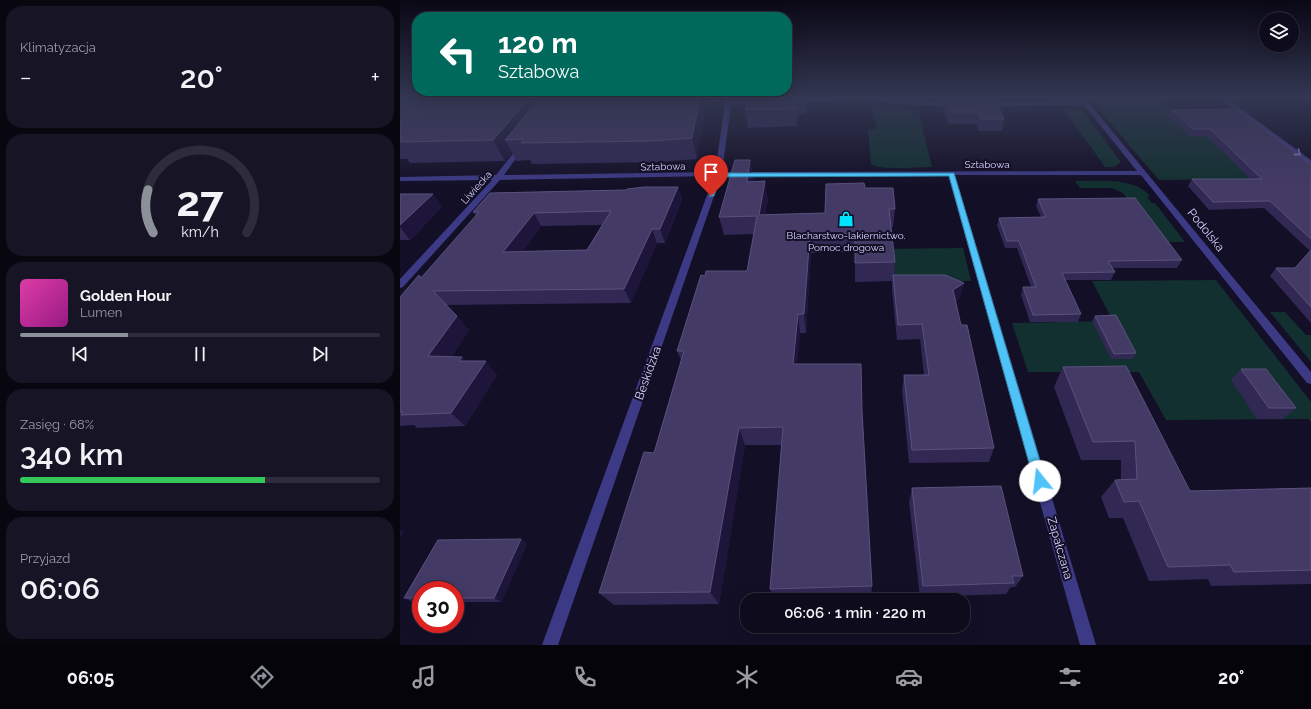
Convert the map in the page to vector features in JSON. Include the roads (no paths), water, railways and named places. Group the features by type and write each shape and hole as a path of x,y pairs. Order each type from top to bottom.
{"street":[{"name":"Beskidzka","path":"550,645 718,175 724,127"},
{"name":"Podolska","path":"1105,127 1311,380"},
{"path":"1263,127 1311,163"},
{"name":"Liwiecka","path":"400,285 498,178 525,142"},
{"name":"Zapałczana","path":"951,174 1088,645"},
{"name":"Sztabowa","path":"400,179 718,175 1142,174"}],"place":[{"name":"Blacharstwo-lakiernictwo. Pomoc drogowa","path":"846,219"}]}
